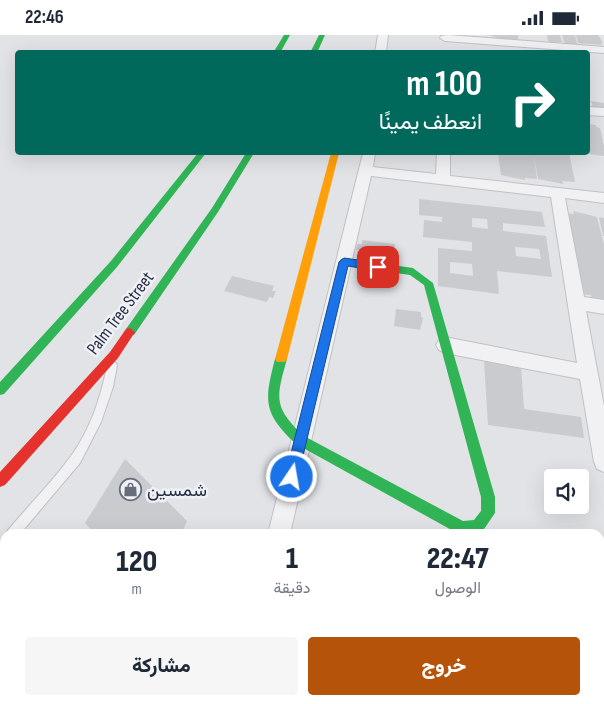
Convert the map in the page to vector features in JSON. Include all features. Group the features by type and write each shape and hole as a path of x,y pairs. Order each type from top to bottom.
{"main road":[{"path":"278,50 287,35"},
{"path":"314,50 322,35"},
{"name":"Palm Tree Street","path":"0,390 114,264 200,155"},
{"name":"Palm Tree Street","path":"0,481 114,355 215,210 249,155"},
{"path":"334,155 272,393 272,407 281,423 300,440 462,528 477,527 488,513 488,497 428,283 413,272 344,262"}],"street":[{"path":"380,50 383,35"},
{"path":"445,50 445,36 604,50"},
{"path":"590,111 604,112"},
{"path":"281,529 300,440 369,155"},
{"path":"443,179 444,155"},
{"path":"366,171 604,198"},
{"path":"557,193 590,373 604,462"},
{"path":"576,303 604,307"},
{"path":"445,345 590,373"}],"lane":[{"path":"19,529 76,459 96,422 108,387 114,355"}],"building":[{"path":"489,35 518,35 518,39 499,39"},
{"path":"547,35 560,35 562,42 552,43 548,41"},
{"path":"562,35 575,35 577,44 567,44 564,42"},
{"path":"576,35 598,35 603,43 601,43 602,45 578,43"},
{"path":"591,101 604,103 604,109 593,108"},
{"path":"590,124 600,128 604,156 590,154"},
{"path":"498,155 534,155 537,179 525,178 525,180 501,175"},
{"path":"534,155 569,155 575,182 562,181 563,184 538,179"},
{"path":"419,199 542,212 545,227 503,223 503,231 546,236 552,277 497,271 499,294 438,286 438,248 472,251 472,242 423,237 424,220 442,222 442,217 419,215","holes":["472,218 487,219 488,229 472,227","515,247 539,249 541,259 516,256","450,262 472,264 473,276 450,273"]},
{"path":"573,211 597,217 604,245 604,300 592,299 591,295 577,294 562,213 574,214"},
{"path":"599,217 604,218 604,236 603,236"},
{"path":"362,240 395,244 394,258 360,254 361,250 356,250 357,244 362,244"},
{"path":"232,276 274,286 272,291 276,291 273,298 269,297 267,302 224,291"},
{"path":"396,309 421,312 421,317 423,318 420,330 394,326"},
{"path":"484,361 521,366 524,409 581,417 584,438 488,425"},
{"name":"شمسين","path":"125,459 187,521 183,529 90,529 85,523"}],"traffic: fast":[{"path":"278,50 287,35"},
{"path":"314,50 322,35"},
{"path":"0,390 114,264 200,155"},
{"path":"130,332 215,210 249,155"},
{"path":"281,359 273,395 274,404 281,420 300,440 462,528 477,527 488,513 488,497 428,283 413,272 344,262"}],"traffic: slow":[{"path":"281,359 334,155"}],"traffic: jam":[{"path":"0,481 114,355 130,332"}],"place":[{"name":"شمسين","path":"131,490"}],"route":[{"path":"292,477 344,262 378,267"}]}
